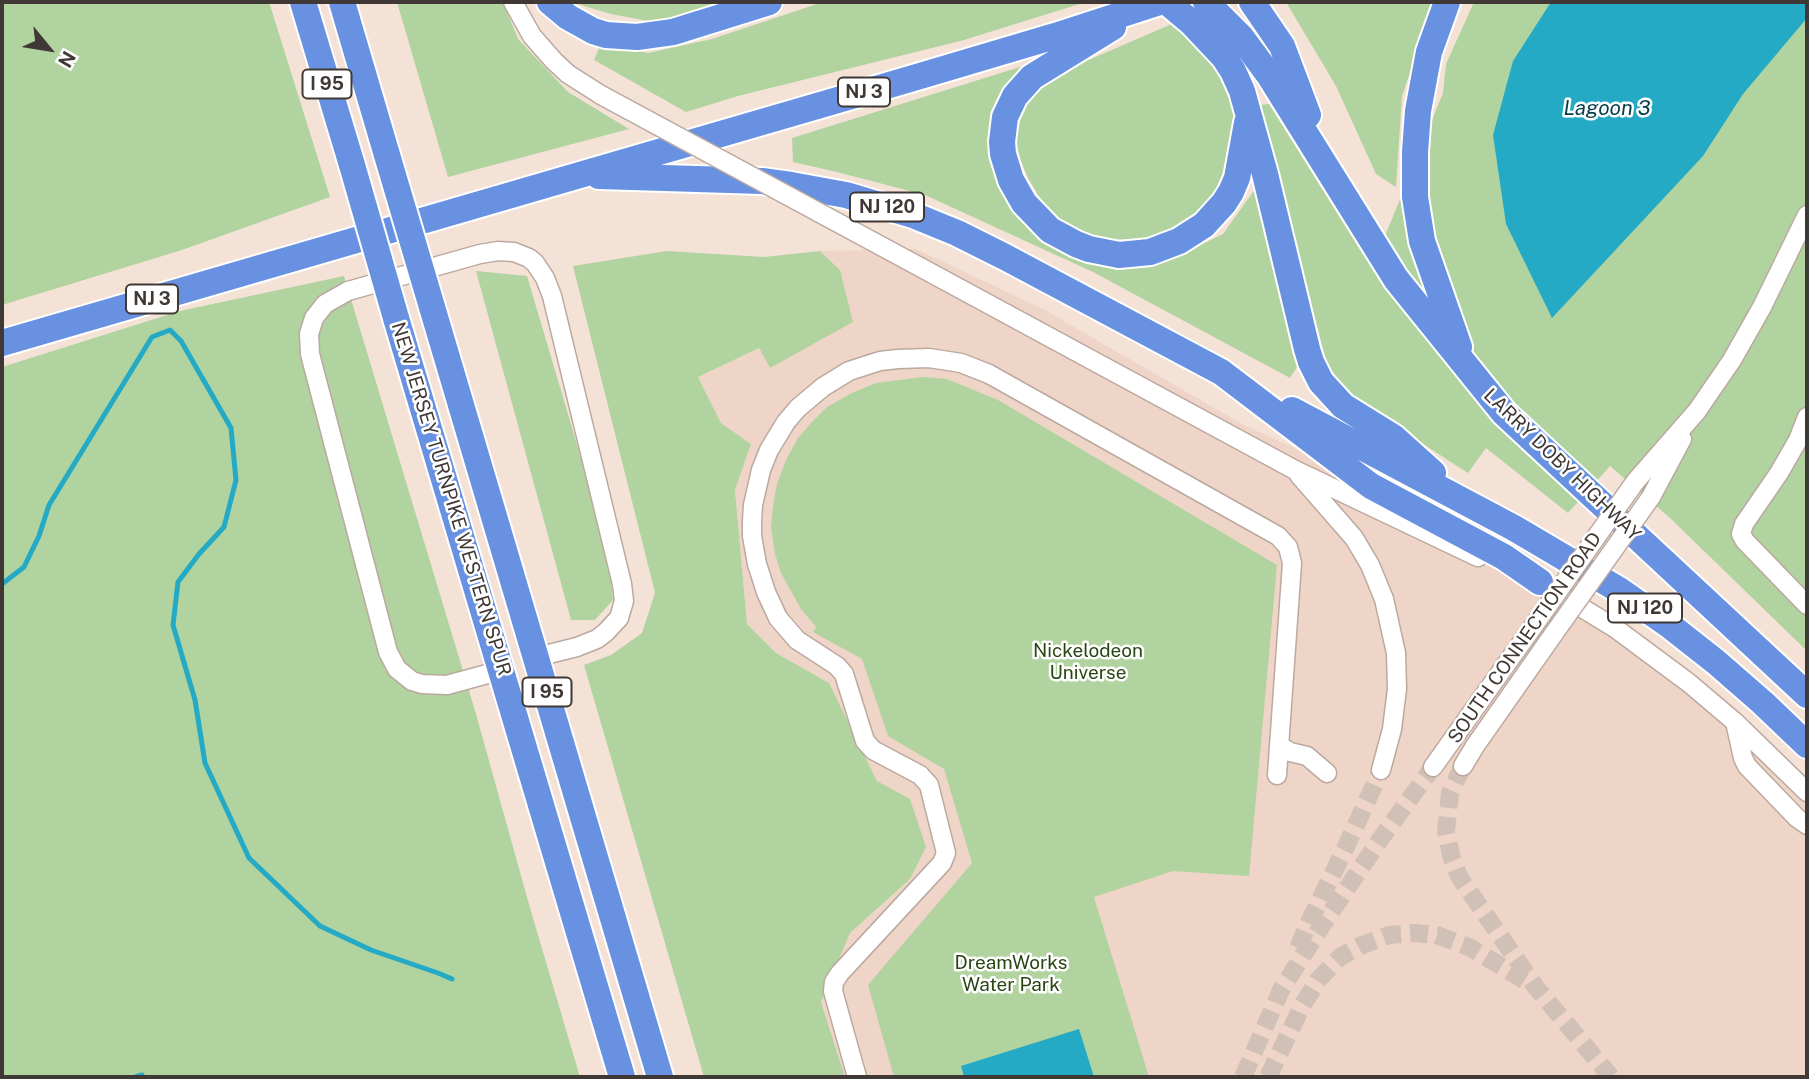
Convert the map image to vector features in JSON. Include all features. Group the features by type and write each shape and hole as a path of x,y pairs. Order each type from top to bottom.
{"highway":[{"name":"NEW JERSEY TURNPIKE WESTERN SPUR","path":"303,2 622,1077"},
{"name":"NEW JERSEY TURNPIKE WESTERN SPUR","path":"342,2 660,1077"},
{"path":"550,2 568,18 593,31 606,35 637,37 673,32 769,2"},
{"name":"NJ 120","path":"1206,2 1251,50 1329,169"},
{"path":"1252,2 1282,46 1329,169"},
{"path":"1447,2 1429,52 1418,111 1415,197 1422,241 1466,368"},
{"path":"1248,114 1237,178 1224,203 1204,225 1179,241 1150,252 1103,253 1062,238 1050,230 1024,202 1011,180 1003,154 1005,117 1015,96 1042,70 1159,3 1192,23 1224,57 1242,91 1265,174 1307,349 1321,382 1343,406 1393,437 1462,500"},
{"name":"NJ 3","path":"2,342 934,72 1159,3"},
{"name":"LARRY DOBY HIGHWAY","path":"1329,169 1396,279 1504,413 1807,695"},
{"name":"NJ 120","path":"576,176 762,181 810,188 857,198 913,215 982,245 1567,558 1644,607 1701,650 1740,682 1807,745"},
{"path":"1221,372 1371,486 1504,557 1540,582"}],"street":[{"path":"513,2 532,36 554,61 568,74 601,95 1295,470 1499,567 1540,582 1632,640 1689,683 1735,722 1807,792"},
{"name":"SOUTH CONNECTION ROAD","path":"1463,766 1651,498 1697,411 1748,334 1800,240 1807,215"},
{"path":"502,670 447,685 422,684 412,681 397,670 388,652 311,363 309,334 314,318 325,304 348,292 498,251 514,252 529,258 545,278 552,296 624,601 613,626 597,639 537,657"},
{"path":"857,1077 833,991 834,982 839,973 942,863 946,853 929,785 920,775 873,750 865,741 844,674 837,666 797,640 778,618 757,565 752,521 761,470 769,450 786,422 804,402 823,387 849,371 880,361 929,358 961,363 989,374 1278,536 1287,547 1292,563 1277,775"},
{"name":"SOUTH CONNECTION ROAD","path":"1433,767 1635,482 1697,411"},
{"path":"1807,417 1798,440 1774,482 1744,524 1741,534 1807,605"},
{"path":"1295,470 1354,538 1370,565 1384,599 1396,653 1397,689 1392,729 1381,770"},
{"path":"1735,722 1743,758 1757,788 1807,825"},
{"path":"1279,745 1290,752 1307,756 1328,773"}],"shaded area":[{"path":"916,249 1045,310 1240,423 1425,509 1532,567 1627,626 1732,709 1807,779 1807,1077 845,1077 821,1002 850,933 910,879 910,799 877,781 829,683 776,653 747,624 735,490 751,444 721,423 698,376 759,348 770,368 840,270 820,251"}],"green space":[{"path":"2,2 269,2 330,197 182,250 2,305"},
{"path":"397,2 503,2 518,39 568,92 629,129 448,177"},
{"path":"578,2 721,2 659,23 611,14"},
{"path":"823,2 1086,2 964,40 738,96 686,112 594,60 601,43 648,53 712,39"},
{"path":"1286,2 1434,2 1402,96 1396,187 1376,174 1336,86"},
{"path":"1474,2 1807,2 1807,651 1670,518 1610,466 1568,513 1486,448 1468,473 1358,402 1328,369 1260,105 1269,104 1372,268 1443,93 1446,64"},
{"path":"1174,23 1219,66 1234,97 1232,156 1209,203 1193,218 1150,238 1115,240 1088,234 1065,224 1047,210 1020,159 1016,141 1022,110 1029,97 1047,78"},
{"path":"1033,63 1010,87 1012,205 1123,265 1165,262 1223,234 1258,185 1300,362 1290,378 1093,272 925,195 793,162 792,138"},
{"path":"667,251 764,257 820,251 840,270 853,322 770,368 759,348 698,377 721,423 751,444 735,490 747,624 776,653 829,683 877,781 910,799 926,847 910,879 850,933 821,1002 845,1077 704,1077 584,665 611,655 642,633 655,593 573,266"},
{"path":"476,271 527,276 608,549 613,600 595,620 571,620"},
{"path":"344,276 476,714 580,1077 2,1077 2,367 180,311"},
{"name":"Nickelodeon Universe","path":"923,377 947,379 998,400 1277,565 1249,876 1173,871 1094,897 1149,1077 894,1077 868,985 972,863 944,769 888,736 862,659 813,632 816,627 801,609 781,573 771,528 777,484 786,460 798,438 827,407 876,383"}],"water":[{"name":"Lagoon 3","path":"1551,2 1807,2 1807,18 1743,94 1703,156 1552,318 1506,224 1493,135 1513,61"},
{"path":"1079,1029 1094,1077 964,1077 961,1066"}],"waterway":[{"path":"2,584 24,567 39,536 49,505 152,337 170,330 181,341 231,428 236,480 224,527 178,582 173,625 195,700 205,763 249,858 320,926 371,950 452,979"},
{"path":"135,1077 143,1077"}],"tunnel":[{"path":"1463,766 1450,793 1446,832 1452,859 1460,878 1535,986 1611,1077"},
{"path":"1243,1077 1281,990 1379,841 1433,767"},
{"path":"1298,948 1381,770"},
{"path":"1268,1077 1302,1006 1318,980 1340,957 1389,935 1437,935 1471,948 1529,983"}],"park label":[{"name":"DreamWorks Water Park","path":"1011,974"}]}
